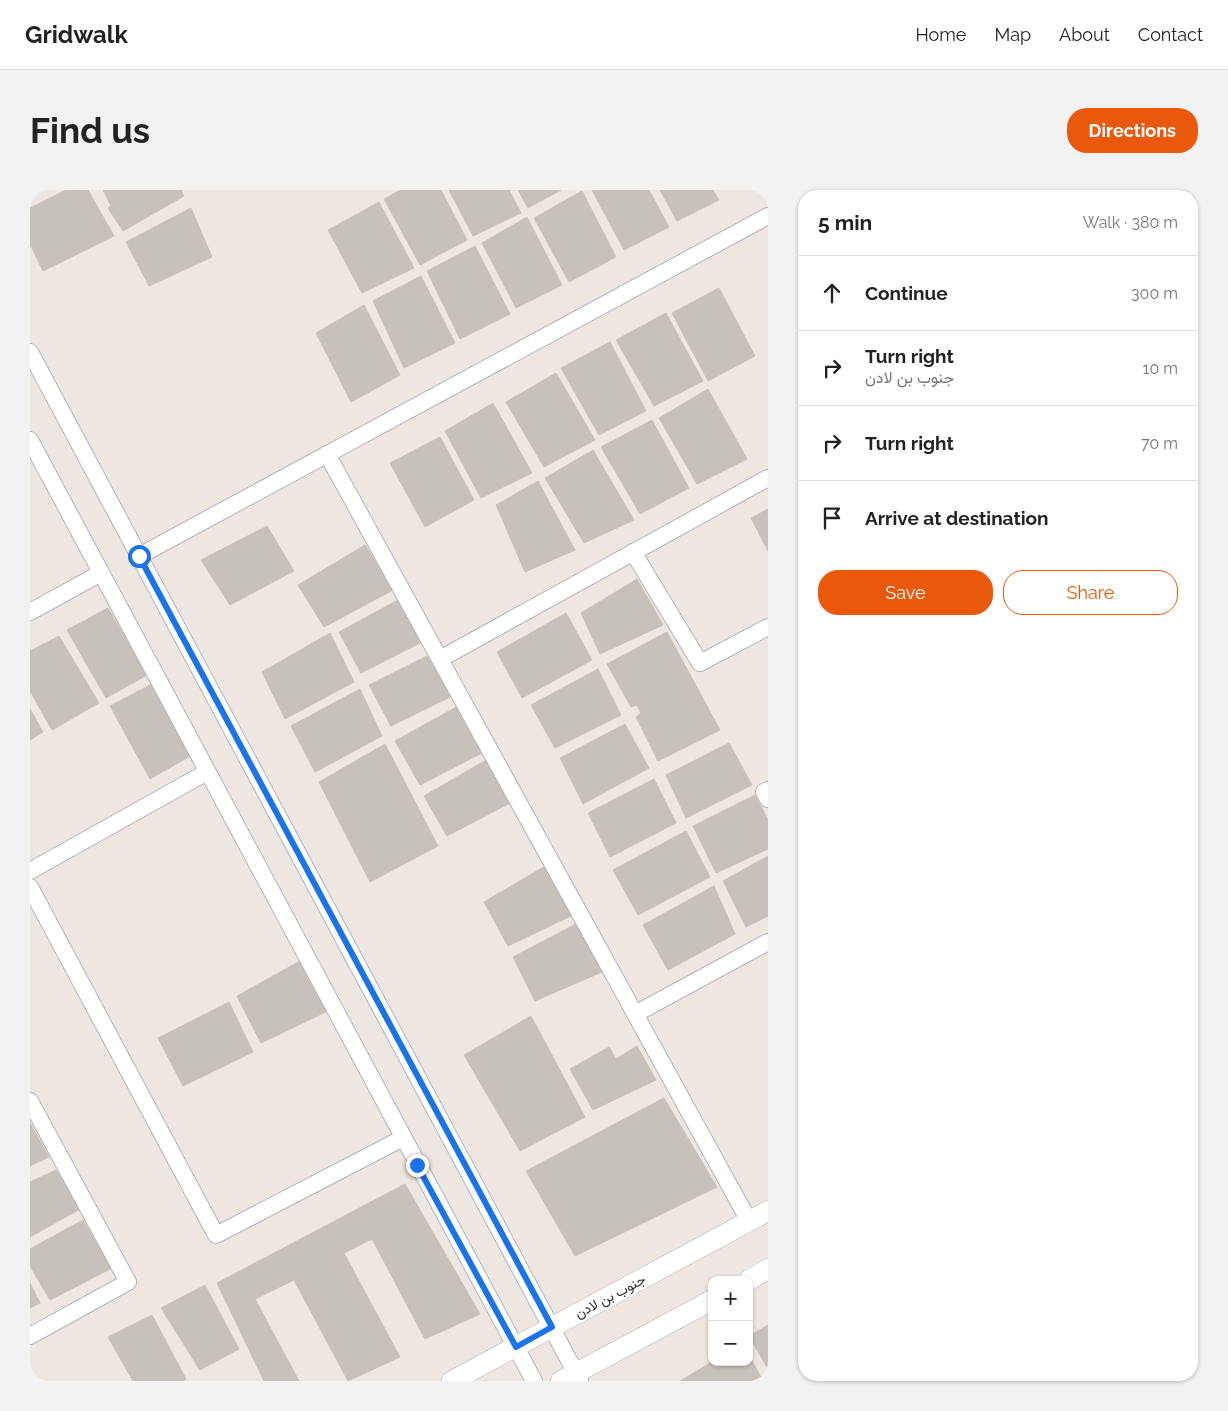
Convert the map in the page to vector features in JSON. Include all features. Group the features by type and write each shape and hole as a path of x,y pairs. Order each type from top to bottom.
{"street":[{"path":"139,556 768,216"},
{"path":"30,352 552,1327 572,1378 708,1302"},
{"path":"30,440 402,1138 534,1381"},
{"path":"327,454 749,1222"},
{"path":"440,659 768,478"},
{"path":"633,552 700,663 768,627"},
{"path":"30,612 101,573"},
{"path":"30,871 207,772"},
{"path":"768,790 764,792 768,799"},
{"path":"30,887 216,1235 402,1138"},
{"path":"635,1014 768,942"},
{"path":"30,1101 128,1282 30,1336"},
{"name":"جنوب بن لادن","path":"452,1381 768,1211"},
{"path":"753,1278 768,1270"}],"building":[{"path":"30,190 42,190 30,197"},
{"path":"66,190 88,190 114,236 43,271 30,244 30,208"},
{"path":"103,190 181,190 184,196 123,231 108,208 111,205"},
{"path":"400,190 441,190 467,240 420,265 384,199"},
{"path":"449,190 509,190 521,213 473,236"},
{"path":"518,190 561,190 528,208"},
{"path":"592,190 649,190 669,227 624,250"},
{"path":"660,190 713,190 719,200 677,221"},
{"path":"582,191 616,257 569,282 534,218"},
{"path":"379,202 414,268 362,293 328,230"},
{"path":"191,208 212,257 149,286 126,242"},
{"path":"527,217 562,285 516,308 482,243"},
{"path":"475,246 510,314 460,339 427,271"},
{"path":"421,276 455,343 404,368 373,301"},
{"path":"719,288 755,356 708,381 672,313"},
{"path":"364,305 400,375 351,402 316,333"},
{"path":"666,313 703,381 654,406 616,340"},
{"path":"610,342 646,411 599,435 561,368"},
{"path":"556,373 595,440 544,467 506,402"},
{"path":"708,389 747,459 697,484 659,418"},
{"path":"493,403 532,473 481,498 445,431"},
{"path":"652,420 689,488 640,514 601,447"},
{"path":"440,437 474,500 425,527 390,463"},
{"path":"593,450 634,520 584,543 545,478"},
{"path":"538,481 575,550 525,572 496,505"},
{"path":"768,509 768,551 751,518"},
{"path":"267,526 294,571 230,605 201,560"},
{"path":"365,545 393,590 324,627 298,585"},
{"path":"637,579 663,625 600,654 581,613"},
{"path":"398,600 424,641 361,673 339,632"},
{"path":"108,608 147,675 106,698 67,630"},
{"path":"566,613 592,660 522,698 497,652"},
{"path":"667,632 720,730 658,761 636,717 641,713 637,705 631,707 607,664"},
{"path":"330,633 354,682 285,719 262,672"},
{"path":"59,636 99,703 52,730 30,691 30,651"},
{"path":"427,656 452,696 391,726 369,685"},
{"path":"598,669 621,715 555,748 531,705"},
{"path":"152,684 192,755 150,779 110,706"},
{"path":"360,689 382,736 315,772 291,726"},
{"path":"460,705 486,751 420,785 395,741"},
{"path":"30,709 43,732 30,740"},
{"path":"625,724 649,768 583,804 560,758"},
{"path":"729,743 752,785 686,818 666,775"},
{"path":"385,744 438,846 370,882 319,782"},
{"path":"488,759 512,802 447,836 424,796"},
{"path":"654,779 676,823 610,857 588,813"},
{"path":"755,795 768,820 768,849 716,873 693,826"},
{"path":"686,831 710,877 638,915 613,870"},
{"path":"768,856 768,916 746,927 723,881"},
{"path":"547,865 573,915 508,946 484,902"},
{"path":"714,886 735,934 668,970 643,925"},
{"path":"578,923 604,971 535,1001 513,957"},
{"path":"302,960 330,1010 261,1043 237,996"},
{"path":"229,1002 253,1052 183,1086 158,1038"},
{"path":"531,1016 585,1117 520,1151 464,1055"},
{"path":"637,1046 656,1080 593,1110 570,1069 609,1047 616,1059"},
{"path":"664,1098 717,1187 575,1256 526,1171"},
{"path":"30,1123 49,1157 30,1166"},
{"path":"56,1170 80,1209 30,1237 30,1182"},
{"path":"405,1184 480,1314 425,1339 372,1239 344,1253 400,1357 348,1381 294,1280 255,1299 299,1381 264,1381 217,1283"},
{"path":"83,1220 112,1268 50,1300 30,1266 30,1249"},
{"path":"30,1283 40,1303 30,1308"},
{"path":"205,1285 239,1349 200,1370 161,1308"},
{"path":"152,1315 186,1379 183,1381 133,1381 108,1337"},
{"path":"768,1325 768,1369 753,1343 753,1334"},
{"path":"753,1362 763,1381 680,1381 708,1364 708,1366 753,1366"}],"route":[{"path":"139,556 552,1327 516,1347 417,1165"}]}
